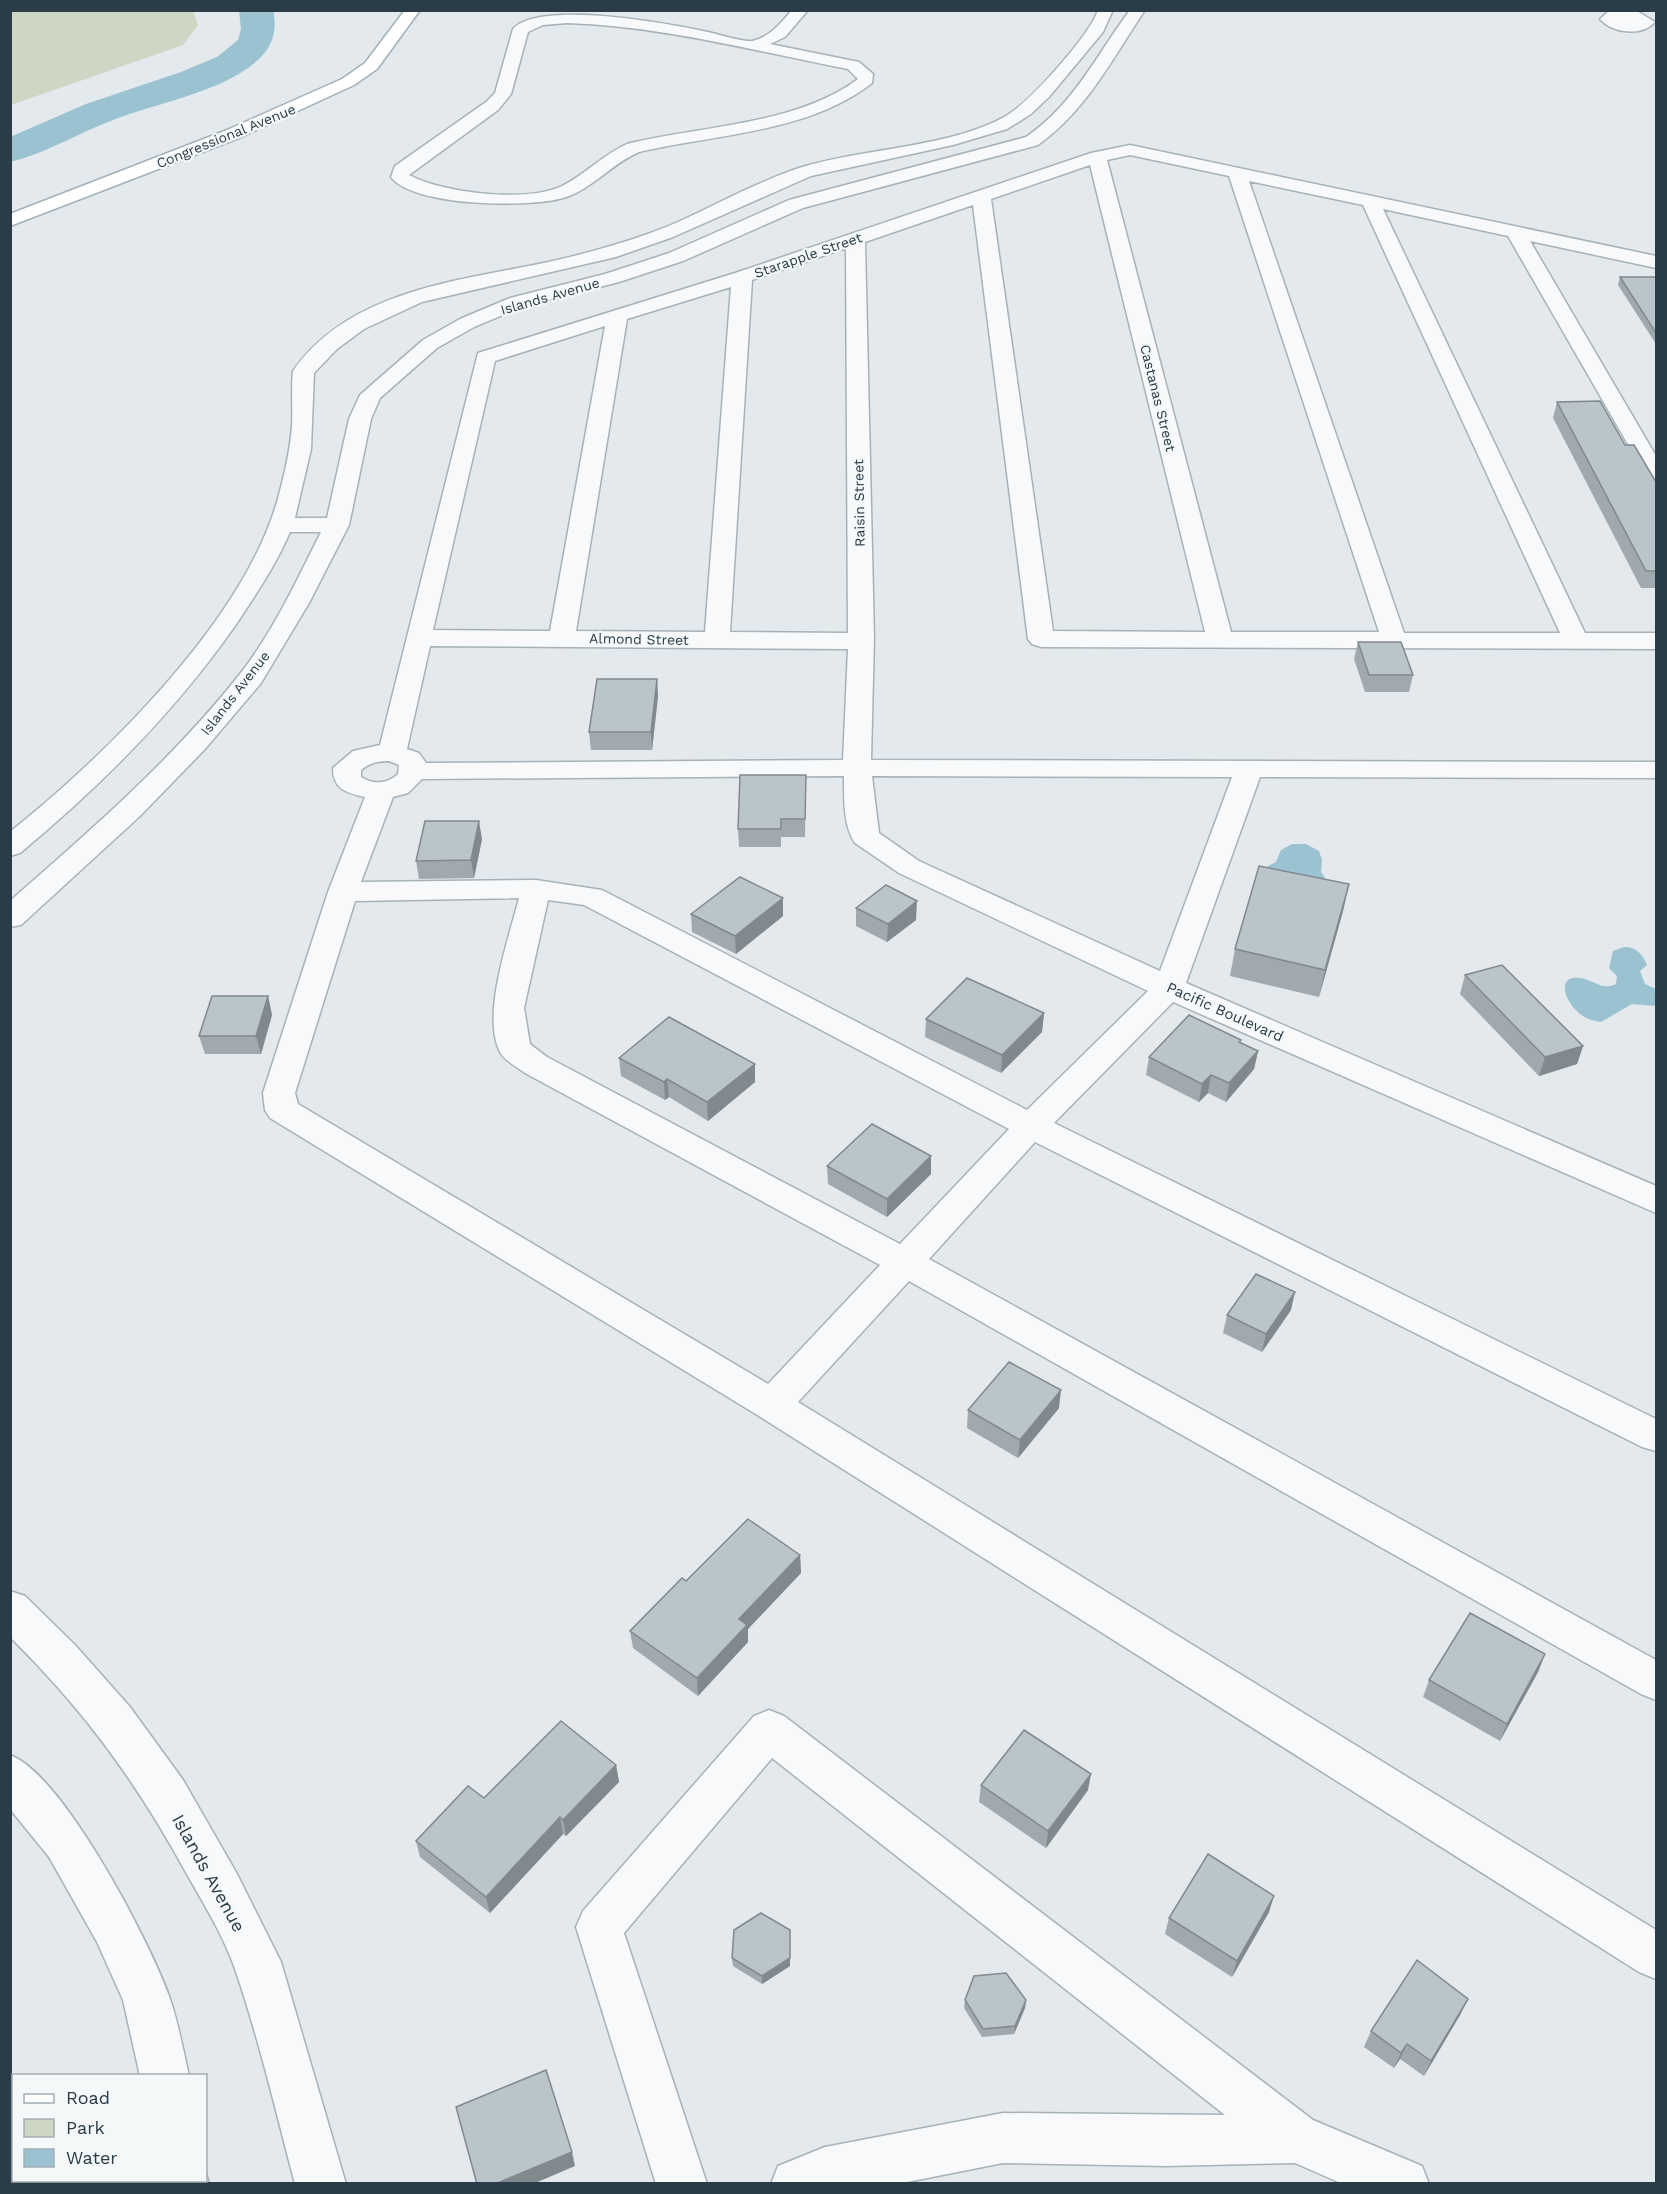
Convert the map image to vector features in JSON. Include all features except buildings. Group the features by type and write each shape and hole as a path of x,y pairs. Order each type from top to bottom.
{"main road":[{"name":"Congressional Avenue","path":"10,221 233,134 348,82 372,66 413,10"},
{"name":"Congressional Avenue","path":"10,206 262,108 325,78 348,61"}],"street":[{"path":"754,46 853,66 865,74 866,80 859,87 808,112 633,148 614,155 577,185 560,194 512,200 430,190 409,184 400,177 400,170 492,106 503,94 521,29 535,21 554,16 589,15 754,46 779,34 801,10"},
{"name":"Islands Avenue","path":"10,847 59,808 143,725 194,666 243,594 281,525 303,425 304,370 320,352 345,332 378,313 417,296 474,281 567,264 648,240 696,222 806,172 960,138 1005,124 1051,87 1096,30 1106,10"},
{"name":"Islands Avenue","path":"10,918 130,810 223,712 252,676 277,639 337,525 360,419 371,395 430,344 467,323 518,302 612,278 676,257 796,204 1032,141 1054,128 1073,109 1138,10"},
{"name":"Starapple Street","path":"418,638 485,357 742,277 1097,158 1130,150 1237,173"},
{"name":"Castanas Street","path":"1097,158 1220,639"},
{"path":"1237,173 1656,262"},
{"path":"1237,173 1394,640"},
{"path":"981,196 1041,639 1656,641"},
{"path":"1370,201 1576,640"},
{"path":"1514,230 1656,474"},
{"name":"Raisin Street","path":"855,238 861,641 858,768"},
{"path":"717,640 742,277"},
{"path":"562,638 617,317"},
{"path":"281,525 337,525"},
{"path":"392,753 418,638"},
{"name":"Almond Street","path":"418,638 861,641"},
{"path":"392,753 409,759 414,771 412,777 400,786 381,791 370,791 352,786 347,780 347,768 353,762 371,754 392,753"},
{"path":"414,771 858,768 1656,770"},
{"name":"Pacific Boulevard","path":"858,768 860,816 865,837 909,867 1169,988 1656,1200"},
{"path":"772,1405 1031,1126 1169,988 1249,768"},
{"path":"381,791 343,892 279,1093 282,1110 772,1405 1656,1956"},
{"path":"10,830 59,808"},
{"path":"343,892 536,889 591,897 1031,1126 1656,1436"},
{"path":"536,889 508,1008 515,1049 536,1065 903,1262 1656,1681"},
{"name":"Islands Avenue","path":"10,1609 60,1658 115,1721 167,1796 221,1890 257,1962 321,2184"},
{"path":"682,2184 599,1927 769,1730 1294,2138 1404,2184"},
{"path":"10,1775 65,1842 113,1926 146,1997 165,2074"},
{"path":"796,2184 825,2172 1003,2138 1166,2141 1294,2138"}],"green space":[{"path":"11,10 193,11 198,25 183,45 11,105"}],"water":[{"path":"1292,844 1306,844 1319,851 1322,860 1321,872 1327,881 1263,886 1268,866 1276,862 1281,850"},
{"path":"1624,947 1636,950 1645,961 1647,965 1640,971 1645,984 1656,989 1656,1006 1632,1004 1601,1022 1584,1017 1572,1006 1566,995 1565,984 1572,978 1580,978 1602,986 1616,984 1617,976 1609,968 1613,951"}],"waterway":[{"path":"10,151 99,112 194,80 229,64 252,46 258,29 256,10"}]}
